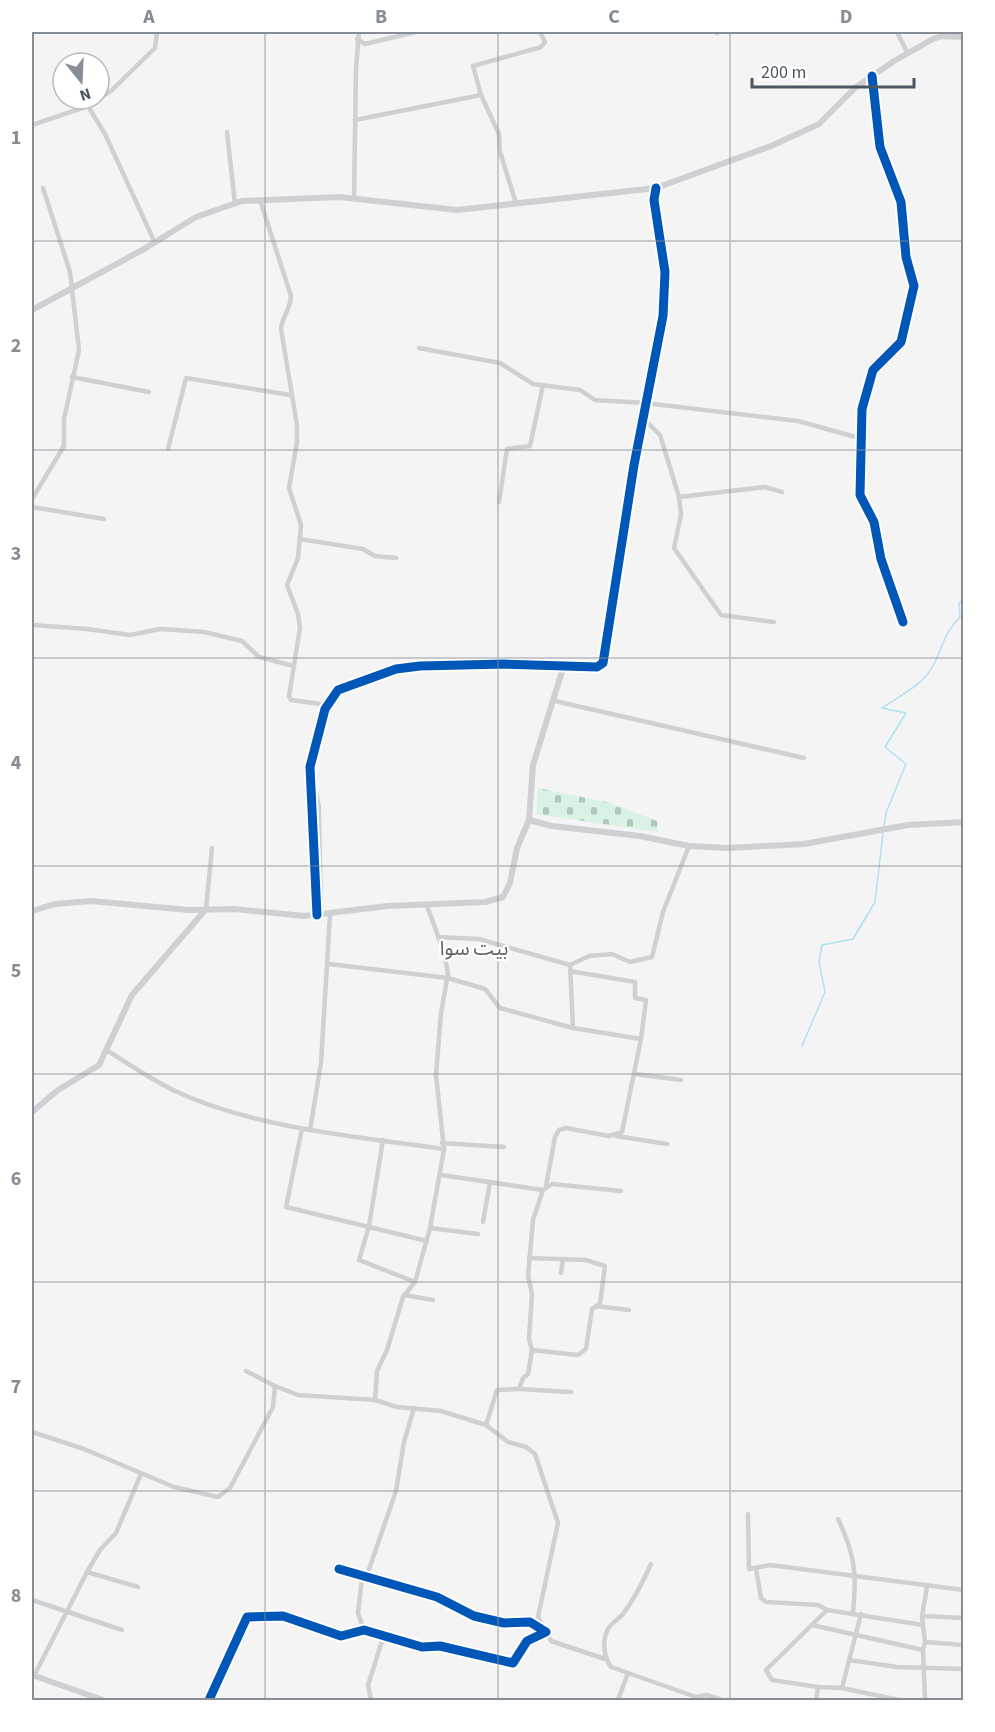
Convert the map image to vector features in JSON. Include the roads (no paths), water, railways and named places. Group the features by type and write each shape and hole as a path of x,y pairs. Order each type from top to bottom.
{"street":[{"path":"111,91 155,48 157,32"},
{"path":"354,199 359,32"},
{"path":"357,39 365,44 416,32"},
{"path":"516,203 500,152 499,134 481,95 473,66 541,47 546,42 540,32"},
{"path":"897,32 908,54"},
{"path":"32,310 196,218 235,204 260,200 354,199 457,210 656,188 771,146 819,124 855,88 908,54 945,34 963,37"},
{"path":"872,76 880,147 901,202 906,257 914,286 901,342 873,370 862,409 860,495 874,522 881,559 903,622"},
{"path":"355,120 481,95"},
{"path":"32,125 73,111"},
{"path":"91,111 109,144 155,243"},
{"path":"227,132 235,204"},
{"path":"32,499 64,446 64,418 79,350 69,272 43,188"},
{"path":"317,915 320,900 318,806 312,786 310,767 327,705 333,694 344,687 409,667 564,665 597,667 603,663 642,418 660,337 666,294 654,200 656,188"},
{"path":"260,200 291,296 291,304 282,320 281,329 297,442 288,481 300,516 300,539 298,558 287,585 300,628 289,696 291,700 327,705"},
{"path":"419,348 500,363 533,384 580,390 595,400 645,403 798,421 863,439"},
{"path":"72,377 148,392"},
{"path":"168,449 186,378 290,395"},
{"path":"499,502 507,449 530,446 543,385"},
{"path":"642,418 660,435 678,497 681,515 674,548 714,609 721,615 774,622"},
{"path":"678,497 765,487 782,492"},
{"path":"32,507 104,519"},
{"path":"300,539 363,549 375,556 396,558"},
{"path":"32,625 130,635 160,629 204,632 242,640 259,657 294,666"},
{"path":"32,911 55,903 91,901 189,910 234,909 297,916 330,915 388,906 486,902 503,897 510,883 517,848 530,820 533,765 555,701 564,665"},
{"path":"555,701 804,758"},
{"path":"530,820 552,826 631,835 689,846 728,848 793,845 908,825 963,822"},
{"path":"570,968 589,956 612,954 630,962 652,957 663,912 689,846"},
{"path":"32,1112 48,1097 99,1065 108,1051 132,995 206,909 212,848"},
{"path":"375,1400 377,1371 387,1350 404,1295 415,1282 427,1241 444,1149 436,1076 441,1013 448,978 438,937 427,906"},
{"path":"310,1130 321,1063 330,915"},
{"path":"438,937 479,939 570,968 635,982 635,998 646,1000 641,1039 624,1128 615,1136"},
{"path":"328,964 448,978 485,989 500,1008 573,1028 641,1039"},
{"path":"570,968 573,1028"},
{"path":"108,1051 177,1092 238,1112 302,1129 444,1149"},
{"path":"635,1074 681,1080"},
{"path":"519,1389 523,1378 528,1374 532,1350 529,1339 533,1311 528,1276 533,1220 545,1188 555,1137 560,1130 566,1128 667,1143"},
{"path":"302,1129 286,1207 427,1241"},
{"path":"383,1140 369,1226 359,1260 415,1282"},
{"path":"442,1143 504,1147"},
{"path":"441,1175 545,1188 552,1184 621,1191"},
{"path":"483,1222 490,1182"},
{"path":"430,1228 478,1234"},
{"path":"529,1258 586,1260 605,1266 600,1304 592,1309 586,1349 578,1355 532,1350"},
{"path":"561,1273 563,1259"},
{"path":"404,1295 433,1300"},
{"path":"596,1306 629,1310"},
{"path":"246,1371 298,1395 375,1400 441,1411 486,1425 508,1442 526,1447 535,1454 558,1523 538,1617 551,1641 605,1659"},
{"path":"32,1432 84,1449 174,1487 218,1497 230,1488 273,1407 275,1386"},
{"path":"486,1425 497,1390 572,1392"},
{"path":"364,1630 358,1613 364,1577 396,1491 404,1442 414,1408"},
{"path":"103,1701 33,1676 87,1572 100,1550 116,1533 141,1473"},
{"path":"748,1514 747,1567 749,1569 770,1565 963,1590"},
{"path":"838,1519 852,1548 857,1576 853,1612"},
{"path":"651,1564 640,1588 621,1617 607,1628 604,1643 605,1659 611,1667 696,1697 707,1695 722,1701"},
{"path":"339,1569 437,1597 474,1616 504,1623 530,1622 546,1632"},
{"path":"756,1569 761,1598 766,1602 818,1605 826,1610 853,1612 923,1625"},
{"path":"87,1572 138,1587"},
{"path":"925,1701 923,1650 925,1642 922,1616 927,1587"},
{"path":"32,1600 122,1630"},
{"path":"826,1610 766,1670 772,1680 842,1688 899,1701"},
{"path":"842,1688 861,1614"},
{"path":"209,1701 247,1617 283,1616 341,1636 364,1630 422,1647 440,1646 513,1663 527,1641 546,1632"},
{"path":"922,1616 963,1618"},
{"path":"812,1625 923,1650"},
{"path":"371,1701 368,1685 384,1635"},
{"path":"925,1642 963,1645"},
{"path":"849,1660 924,1668 963,1669"},
{"path":"618,1701 628,1673"},
{"path":"816,1701 818,1687"}],"waterway":[{"path":"884,828 886,813 906,764 885,747 906,713 882,708 929,673 946,635 960,617 959,603 964,600"},
{"path":"802,1046 825,992 819,962 822,945 853,939 875,902 883,833"}],"district":[{"name":"بيت سوا","path":"474,949"}]}
